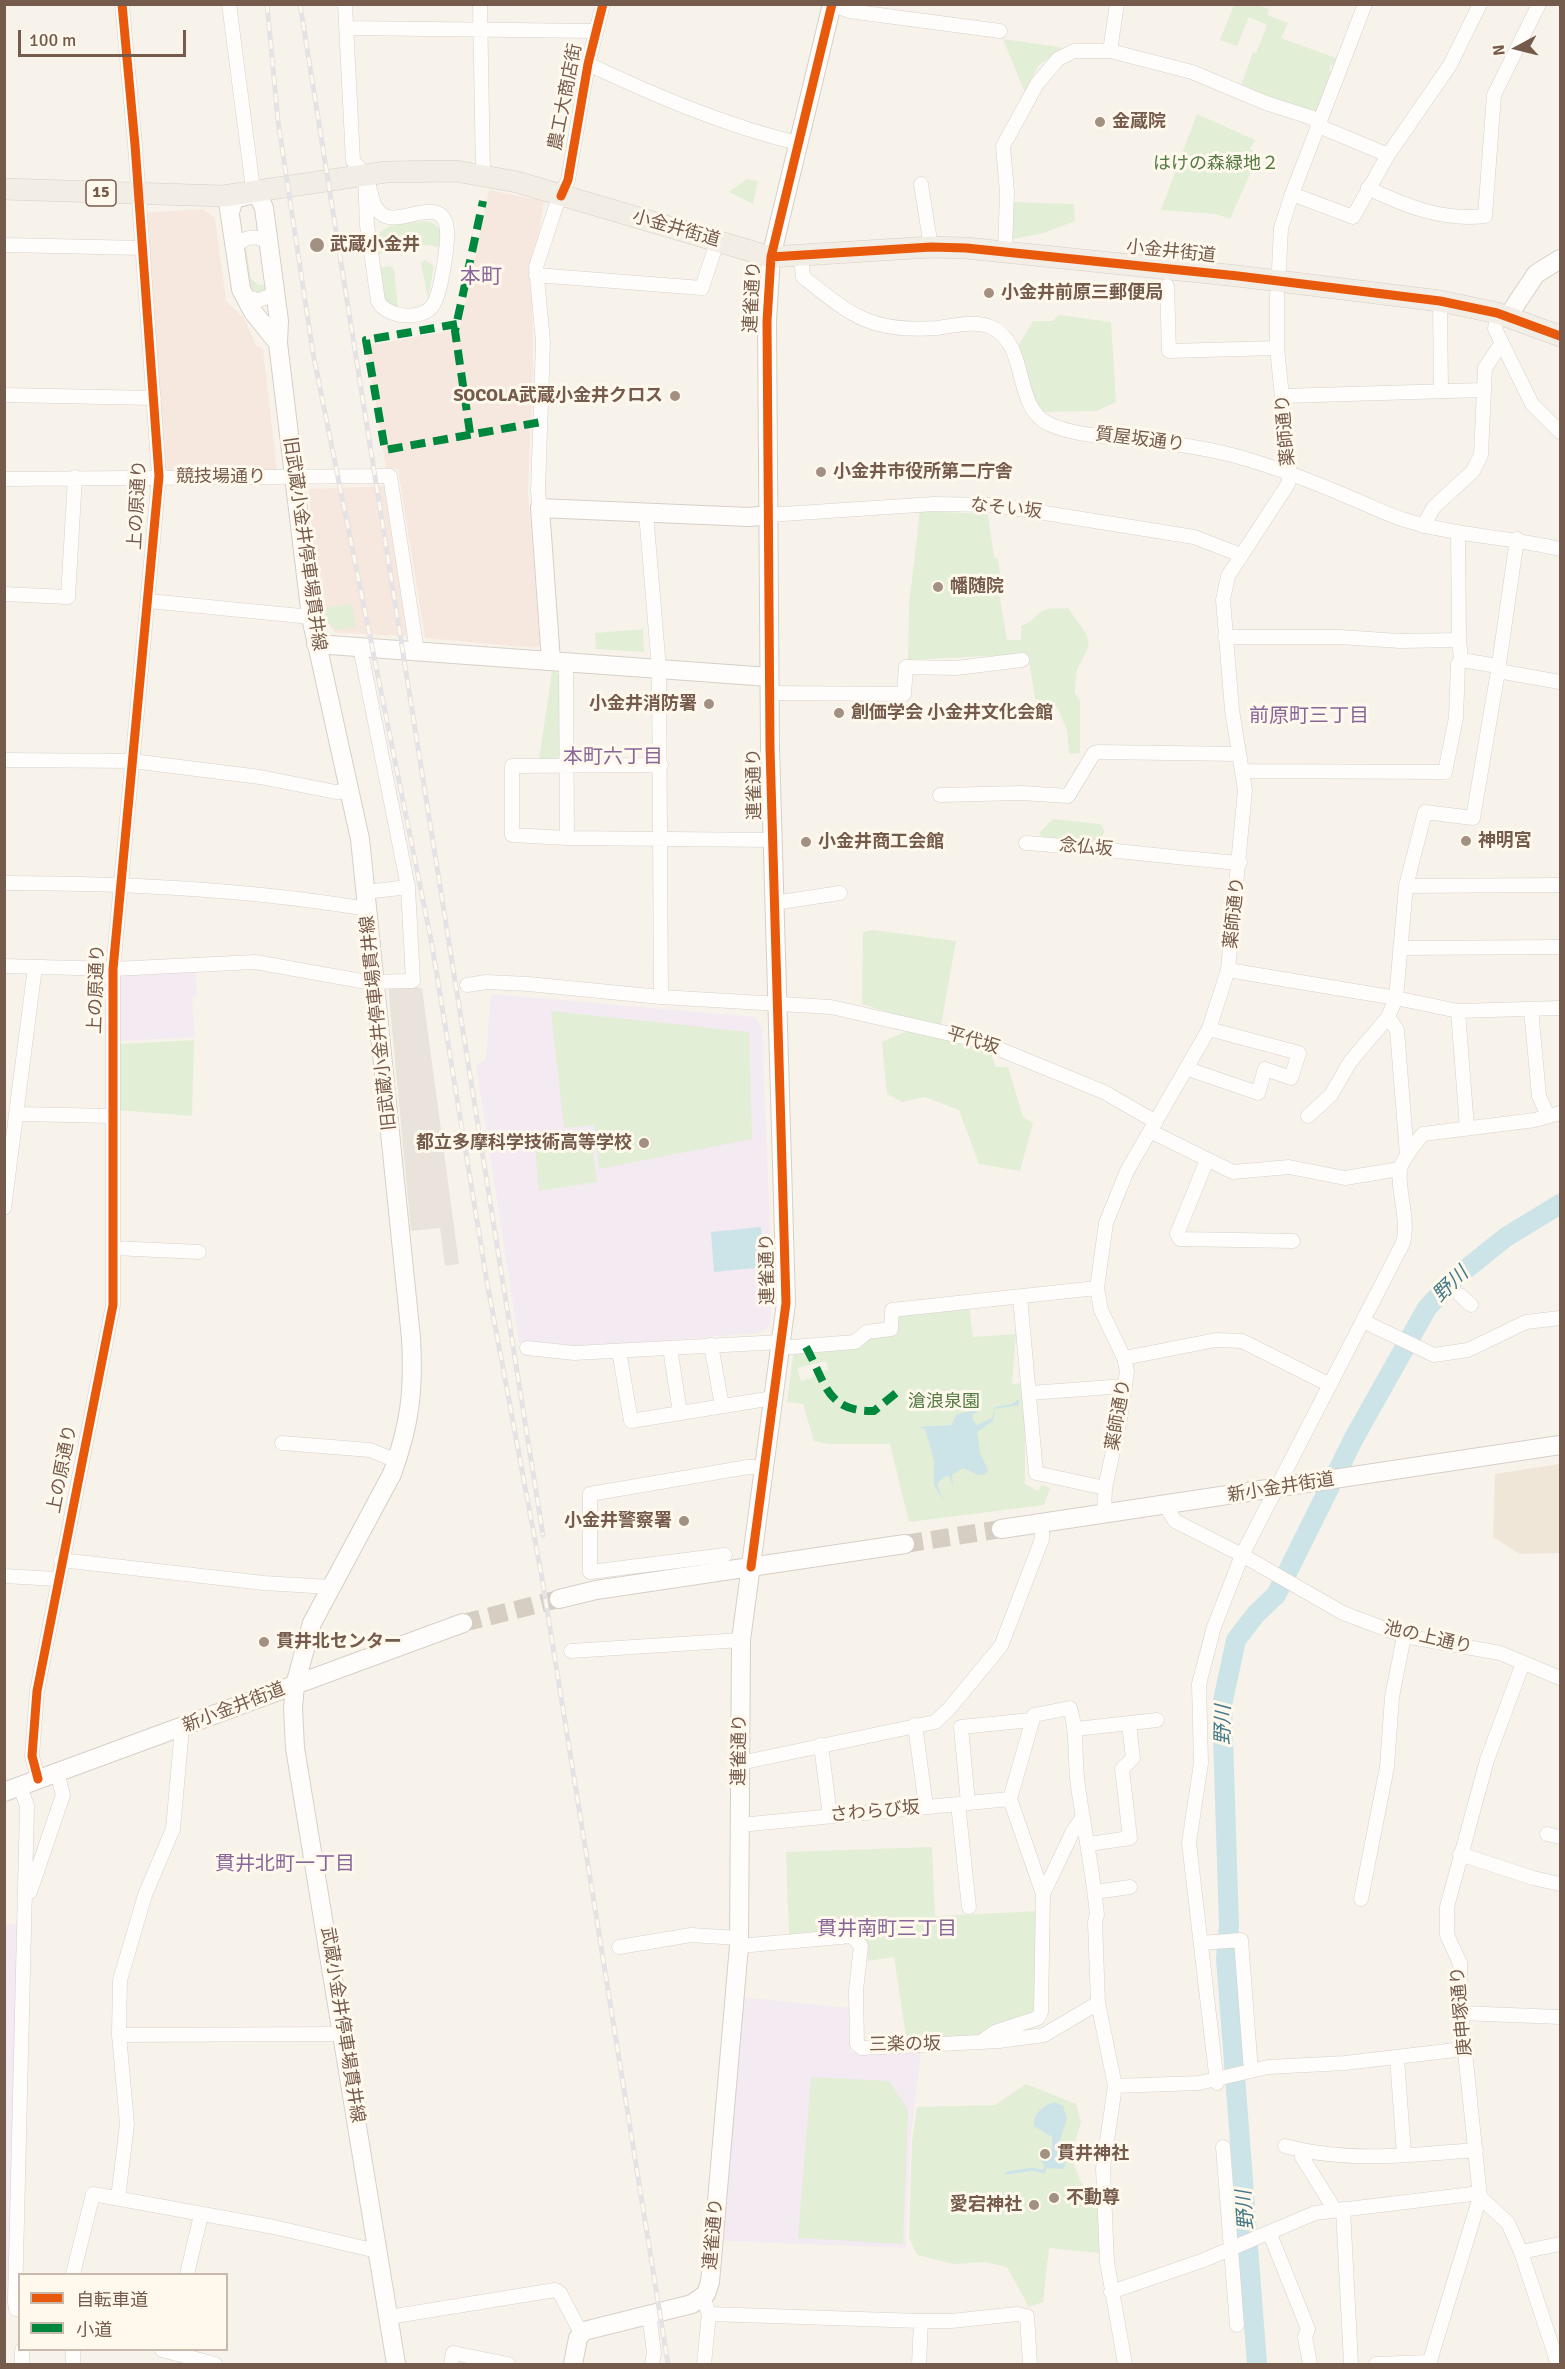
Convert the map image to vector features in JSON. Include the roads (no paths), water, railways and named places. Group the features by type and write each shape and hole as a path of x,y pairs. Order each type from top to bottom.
{"main road":[{"name":"連雀通り","path":"705,2306 712,2263 739,1942 741,1640 786,1303 769,685 766,378 771,257 831,5"},
{"name":"小金井街道","path":"4,189 139,195 226,204 257,193 365,175 432,170 483,174 771,257 931,247 1005,250 1440,300 1503,315 1560,336"},
{"name":"旧武蔵小金井停車場貫井線","path":"257,193 264,208 279,321 278,343 311,617 360,839 414,1383 407,1429 392,1474 330,1587 307,1636 296,1685"},
{"path":"226,204 238,277 245,297 253,312 278,343"},
{"path":"1503,315 1536,274 1560,259"},
{"path":"558,662 540,508 749,517 768,515"},
{"path":"316,644 659,669 769,685"},
{"name":"新小金井街道","path":"1001,1529 1560,1446"},
{"path":"559,1599 596,1590 905,1544"},
{"name":"新小金井街道","path":"14,1785 182,1728 420,1637 463,1623"},
{"name":"武蔵小金井停車場貫井線","path":"296,1685 293,1708 297,1758 396,2364"},
{"path":"573,2364 581,2333 593,2327 692,2304 705,2306"}],"street":[{"name":"上の原通り","path":"18,2310 15,2302 27,1806 14,1785 32,1756 36,1691 113,1305 113,969 159,476 139,195 122,4"},
{"path":"229,4 252,181 257,193"},
{"path":"345,4 353,161 365,175 375,207 384,215 392,218"},
{"path":"480,4 483,174"},
{"name":"農工大商店街","path":"540,508 538,491 543,342 536,275 541,246 568,180 588,64 603,4"},
{"path":"1110,51 1117,4"},
{"path":"1279,269 1281,228 1292,194 1365,4"},
{"path":"1292,194 1353,217 1388,155 1450,66 1480,4"},
{"path":"1368,188 1403,204 1442,215 1464,218 1485,216 1494,95 1539,4"},
{"path":"831,5 849,11 1000,32"},
{"path":"346,28 596,31"},
{"path":"1005,250 1006,192 1003,147 1037,84 1058,59 1074,51 1110,51 1192,72 1266,103 1313,118 1321,127 1388,155"},
{"path":"588,64 678,105 759,133 797,143"},
{"path":"365,175 369,239 381,309 395,316 430,309 435,300 446,247 446,224 441,215 434,212 392,218 374,229 369,239"},
{"path":"921,184 931,247"},
{"path":"234,248 242,240 250,237 260,238 268,243"},
{"path":"536,275 702,288 717,242"},
{"path":"4,245 142,248"},
{"name":"質屋坂通り","path":"801,255 803,277 863,321 904,330 978,324 994,328 1012,348 1028,399 1038,417 1050,424 1098,435 1194,447 1236,456 1290,474 1424,526 1458,533 1517,539 1560,549"},
{"path":"1167,286 1169,351 1277,348"},
{"path":"245,297 259,300 275,294"},
{"name":"薬師通り","path":"1104,1514 1105,1488 1127,1371 1124,1358 1101,1310 1097,1288 1106,1223 1127,1171 1188,1069 1209,1029 1228,970 1245,816 1245,790 1225,637 1223,600 1228,576 1288,484 1290,474 1277,348 1277,294"},
{"path":"1440,300 1441,391"},
{"path":"1503,315 1495,329 1501,344 1532,405 1560,432"},
{"path":"1424,526 1434,507 1473,471 1481,455 1482,390 1485,368 1501,344"},
{"path":"1283,396 1482,390"},
{"path":"4,395 154,398"},
{"name":"競技場通り","path":"4,479 390,476 417,651"},
{"path":"4,594 68,597 75,477"},
{"name":"なそい坂","path":"768,515 934,504 996,505 1194,537 1241,555"},
{"path":"646,513 659,669 661,998"},
{"path":"1242,771 1445,772 1456,718 1458,664 1461,660 1458,533"},
{"path":"1308,1116 1331,1095 1350,1062 1388,1017 1396,998 1406,886 1425,812 1473,818 1517,539"},
{"path":"148,601 311,617"},
{"path":"1225,637 1341,638 1390,641 1459,640"},
{"path":"4,966 113,969 255,962 375,983 414,981 408,886 360,647"},
{"path":"769,685 904,693 906,667 956,668 1022,660"},
{"path":"1461,660 1560,682"},
{"path":"558,662 567,764 567,838"},
{"path":"940,795 1022,793 1068,796 1094,753 1098,752 1239,754"},
{"path":"4,760 132,761 260,777 336,792 350,790"},
{"path":"661,765 512,766 512,834 567,838 772,840"},
{"name":"念仏坂","path":"1026,843 1108,848 1146,856 1240,862"},
{"path":"4,884 171,887 324,902 367,901 408,886"},
{"path":"1406,886 1560,885"},
{"path":"774,903 840,893"},
{"path":"1400,948 1560,947"},
{"path":"4,1208 18,1114 35,967"},
{"path":"1228,970 1396,998 1458,1011 1560,1008"},
{"name":"平代坂","path":"467,985 486,982 528,984 661,998 777,1005 797,1003 831,1007 977,1040 1104,1092 1153,1127 1207,1160 1233,1172 1289,1167 1345,1178 1400,1168"},
{"path":"1216,2081 1189,1843 1201,1762 1199,1684 1214,1627 1242,1555 1404,1239 1406,1222 1400,1168 1407,1155 1423,1134 1534,1120 1554,1115 1539,1096 1531,1009"},
{"path":"1458,1011 1467,1128"},
{"path":"1388,1017 1397,1030 1407,1155"},
{"path":"1188,1069 1258,1093 1265,1069 1291,1078 1299,1053 1209,1029"},
{"path":"18,1114 112,1116"},
{"path":"1207,1160 1177,1234 1179,1239 1293,1241"},
{"path":"114,1248 199,1252"},
{"path":"527,1348 574,1353 711,1345 855,1342 867,1332 891,1329 892,1310 1097,1288"},
{"path":"1460,1295 1471,1305"},
{"path":"1020,1297 1036,1473 1105,1488"},
{"path":"1363,1322 1434,1355 1468,1350 1526,1322 1560,1318"},
{"path":"1124,1358 1216,1340 1242,1341 1330,1385"},
{"path":"711,1345 722,1406"},
{"path":"670,1348 680,1413"},
{"path":"618,1351 631,1421 773,1398"},
{"path":"1030,1394 1125,1386"},
{"path":"282,1443 370,1450 397,1461"},
{"path":"725,1555 590,1572 590,1494 748,1467 765,1467"},
{"path":"1165,1505 1175,1521 1242,1555"},
{"path":"740,1763 935,1722 948,1710 1001,1646 1042,1539 1042,1522"},
{"name":"池の上通り","path":"1242,1555 1298,1590 1342,1613 1404,1636 1500,1653 1560,1678"},
{"path":"62,1560 264,1584 330,1587"},
{"path":"4,1576 57,1579"},
{"path":"1361,1899 1387,1767 1392,1697 1404,1636"},
{"path":"571,1651 741,1640"},
{"name":"庚申塚通り","path":"1429,2363 1480,2197 1464,2049 1460,1964 1447,1935 1447,1907 1487,1760 1523,1663"},
{"path":"981,2042 995,2032 1038,2018 1041,2012 1043,1894 1010,1799 1031,1720 1039,1713 1070,1708 1076,1729 1077,1784 1089,1844 1095,1892 1098,2003 1115,2085 1103,2168 1111,2292 1125,2364"},
{"path":"969,1907 961,1727 1031,1720"},
{"path":"1076,1729 1157,1720"},
{"path":"1089,1844 1130,1838 1122,1769 1133,1758 1129,1724"},
{"path":"915,1725 926,1807"},
{"path":"118,2198 127,2124 119,2035 120,1980 145,1895 173,1829 182,1728"},
{"path":"821,1745 830,1816"},
{"path":"26,1903 63,1795 57,1772"},
{"name":"さわらび坂","path":"740,1825 1010,1799"},
{"path":"1043,1894 1083,1817"},
{"path":"1460,1854 1560,1884"},
{"path":"1095,1892 1130,1887"},
{"path":"618,1947 691,1935 739,1942"},
{"name":"三楽の坂","path":"739,1942 852,1936 861,1946 856,1990 857,2044 862,2048 981,2042 1044,2035 1098,2003"},
{"path":"1201,1943 1241,1940 1251,2071"},
{"path":"1461,2013 1560,2017"},
{"path":"119,2035 343,2034"},
{"path":"1115,2085 1199,2083 1216,2081 1268,2067 1397,2058 1464,2049"},
{"path":"1397,2058 1404,2155"},
{"path":"1285,2146 1302,2151 1342,2155 1404,2155 1476,2150"},
{"path":"1223,2147 1238,2325"},
{"path":"1302,2151 1302,2157 1339,2210 1352,2364"},
{"path":"74,2273 93,2194 274,2227 377,2251"},
{"path":"1111,2292 1166,2274 1264,2236 1292,2220 1339,2210 1472,2194 1480,2197 1508,2223 1521,2252 1558,2357"},
{"path":"187,2273 201,2215"},
{"path":"1264,2236 1308,2329 1305,2337 1310,2364"},
{"path":"1521,2252 1560,2244"},
{"path":"389,2317 555,2290 560,2293 581,2333"},
{"path":"704,2364 705,2306 921,2321 951,2321 1017,2314 1027,2316 1030,2364"},
{"path":"649,2313 654,2353 652,2364"},
{"path":"919,2364 921,2321"},
{"path":"170,2351 215,2364"},
{"path":"451,2364 453,2353 508,2364"},
{"path":"1376,2364 1429,2363"}],"water":[{"path":"761,1227 764,1267 714,1272 711,1232"},
{"path":"1019,1399 1019,1405 995,1409 993,1421 977,1432 980,1453 988,1470 986,1474 978,1475 963,1468 952,1475 953,1486 949,1476 944,1477 937,1484 944,1501 934,1485 934,1461 925,1429 918,1427 951,1425 957,1414 982,1409 973,1414 972,1419 977,1425 992,1418 995,1407 1012,1404"},
{"path":"1054,2102 1063,2106 1067,2118 1060,2140 1067,2160 1063,2169 1045,2168 1041,2160 1044,2155 1052,2153 1052,2137 1034,2126 1035,2117 1040,2111"}],"waterway":[{"name":"野川","path":"1257,2364 1226,1958 1229,1926 1222,1705 1236,1640 1256,1614 1276,1595 1354,1438 1427,1308 1455,1278 1506,1237 1560,1204"},
{"path":"1007,2173 1033,2169 1044,2172 1045,2168"}],"tunnel":[{"path":"905,1544 1001,1529"},
{"path":"463,1623 559,1599"}],"railway":[{"path":"267,4 278,121 313,353 432,945 487,1282 542,1578 668,2364"},
{"path":"300,4 543,1535"}],"place":[{"name":"金蔵院","path":"1100,122"},
{"name":"武蔵小金井","path":"317,245"},
{"name":"小金井前原三郵便局","path":"989,293"},
{"name":"SOCOLA武蔵小金井クロス","path":"675,396"},
{"name":"小金井市役所第二庁舎","path":"821,472"},
{"name":"幡随院","path":"938,587"},
{"name":"小金井消防署","path":"709,704"},
{"name":"創価学会 小金井文化会館","path":"839,713"},
{"name":"神明宮","path":"1466,841"},
{"name":"小金井商工会館","path":"806,842"},
{"name":"都立多摩科学技術高等学校","path":"644,1143"},
{"name":"小金井警察署","path":"684,1521"},
{"name":"貫井北センター","path":"264,1642"},
{"name":"貫井神社","path":"1045,2154"},
{"name":"不動尊","path":"1054,2198"},
{"name":"愛宕神社","path":"1034,2205"}],"district":[{"name":"本町","path":"481,277"},
{"name":"前原町三丁目","path":"1309,717"},
{"name":"本町六丁目","path":"613,758"},
{"name":"貫井北町一丁目","path":"285,1865"},
{"name":"貫井南町三丁目","path":"887,1930"}],"park label":[{"name":"はけの森緑地２","path":"1216,164"},
{"name":"滄浪泉園","path":"944,1402"}]}
